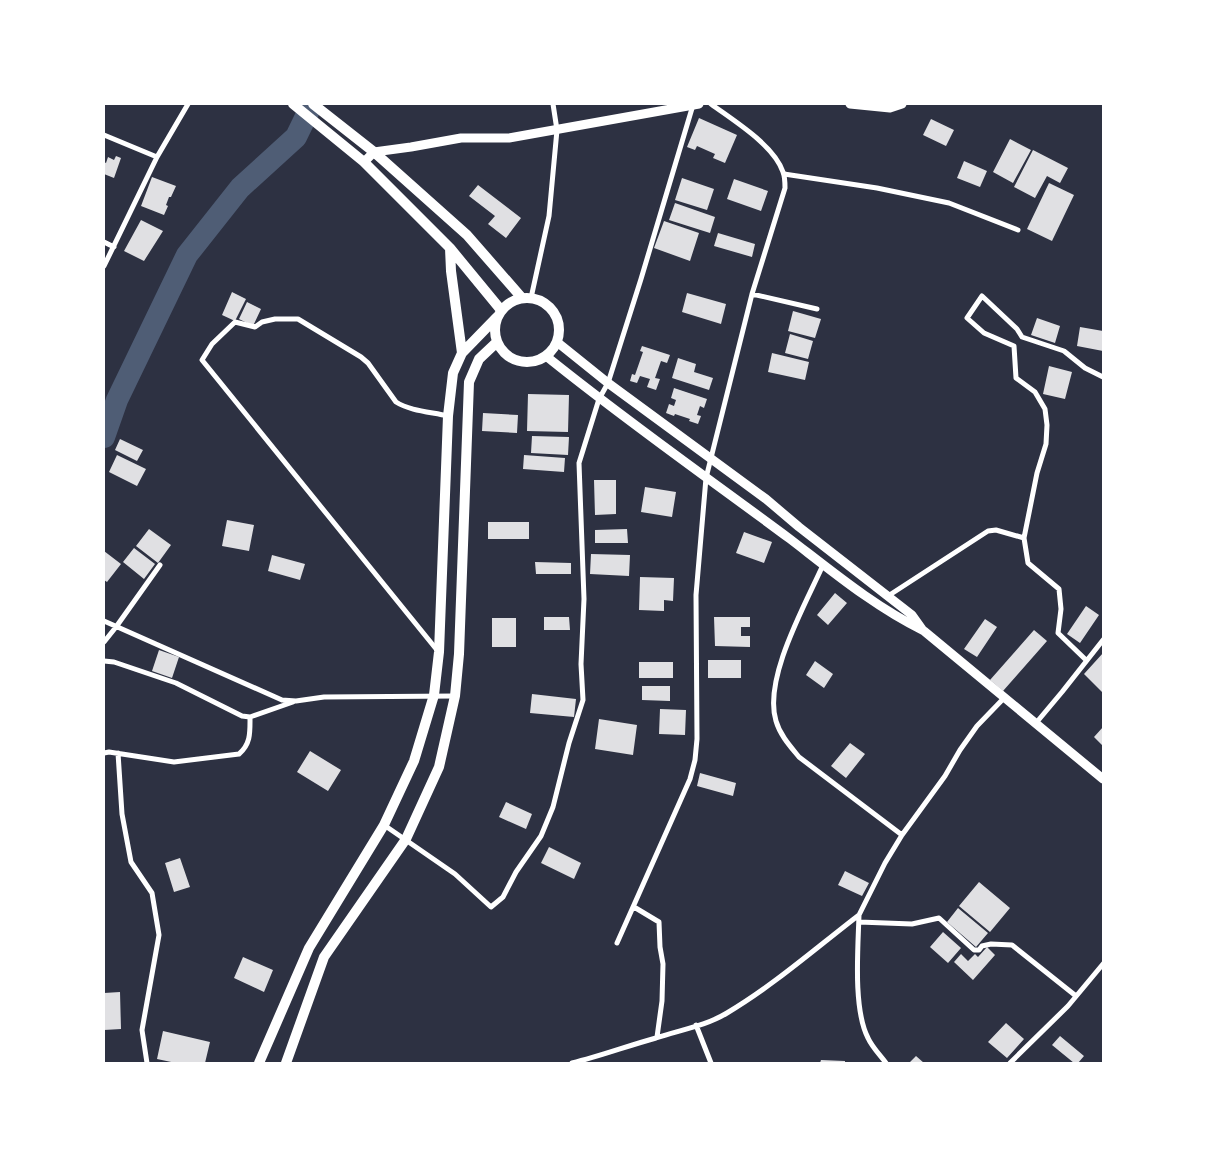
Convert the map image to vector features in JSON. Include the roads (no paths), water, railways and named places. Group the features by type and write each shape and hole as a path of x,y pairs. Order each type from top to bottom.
{"main road":[{"path":"293,104 364,162 450,248 499,314 495,334 497,342 507,355 523,362 531,362 546,356 557,342 559,327 554,313 544,303 526,298 467,235 374,152 313,104"},
{"path":"450,248 451,271 462,353"},
{"path":"259,1063 309,948 384,825 414,761 434,695 439,652 448,416 454,373 462,353 507,304 526,298"},
{"path":"286,1063 324,957 406,839 439,767 455,696 459,654 469,382 470,375 479,359 497,342"}],"street":[{"path":"104,266 157,157 188,104"},
{"path":"526,298 549,216 557,130 553,104"},
{"path":"364,162 374,152 461,138 509,138 696,104 608,383 599,399 579,462 584,599 581,664 583,700 569,743 553,807 541,836 516,872 503,897 491,907 455,874 384,825"},
{"path":"617,943 690,780 695,760 696,595 706,478 752,294 785,188 784,174 778,161 769,150 711,104"},
{"path":"850,104 890,108 902,104"},
{"path":"104,135 157,157"},
{"path":"784,174 877,188 949,203 1018,230"},
{"path":"104,242 114,246"},
{"path":"752,294 817,309"},
{"path":"1086,660 1058,633 1061,609 1059,589 1028,563 1024,538 1037,473 1046,444 1047,425 1045,409 1035,392 1016,378 1014,346 984,333 967,318 982,296 1017,329 1022,337 1064,351 1085,368 1103,377"},
{"path":"439,652 202,360 212,344 236,322 255,327 262,322 275,319 298,319 368,363 396,402 402,406 448,416"},
{"path":"557,342 608,383 766,499 912,615 924,631"},
{"path":"546,356 599,399 823,565 901,620 924,631 1103,779"},
{"path":"789,538 799,527"},
{"path":"888,596 988,531 996,530 1024,538"},
{"path":"104,642 160,564"},
{"path":"823,565 784,654 775,680 773,700 776,721 786,742 799,757 902,835"},
{"path":"104,621 271,696 282,700 296,701"},
{"path":"1036,723 1103,640"},
{"path":"104,661 114,662 176,683 222,707 242,716 250,717 296,701 324,697 455,696"},
{"path":"572,1063 607,1054 656,1037 679,1032 726,1014 859,915 885,863 902,835 945,776 977,726 1005,697"},
{"path":"104,753 118,753 174,762 239,754 248,744 250,717"},
{"path":"118,753 122,814 131,862 152,893 159,935 142,1030 147,1063"},
{"path":"634,907 659,922 663,964 662,1001 656,1037"},
{"path":"859,915 857,966 861,1018 868,1039 886,1063"},
{"path":"859,922 912,924 939,918 974,950 979,950 982,946 991,944 1012,945 1076,996"},
{"path":"1010,1063 1076,996 1103,964"},
{"path":"696,1025 711,1063"}],"waterway":[{"path":"104,437 117,400 187,255 240,188 296,137 312,104"}]}
